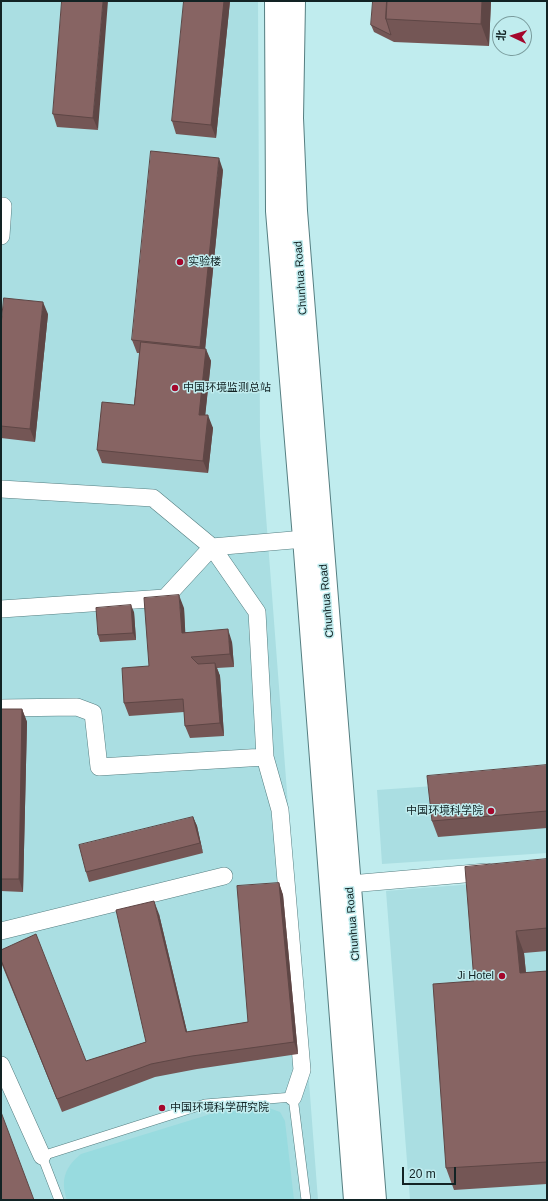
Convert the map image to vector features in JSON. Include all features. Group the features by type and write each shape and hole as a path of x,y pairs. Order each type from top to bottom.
{"street":[{"name":"Chunhua Road","path":"276,1 277,211 350,884 375,1200"},
{"name":"Chunhua Road","path":"294,1 292,118 296,211 313,538 355,1200"},
{"path":"1,206 3,206 1,236"},
{"path":"1,489 153,498 212,547 257,612 265,757 280,810 302,1070 293,1097"},
{"path":"1,609 165,598 212,547 313,538"},
{"path":"1,708 77,707 92,713 99,767 265,757"},
{"path":"350,884 500,871"},
{"path":"1,931 224,876"},
{"path":"1,1065 42,1156"}],"lane":[{"path":"59,1200 42,1156 205,1104 293,1097 306,1200"}],"shaded area":[{"name":"中国环境科学研究院","path":"1,1 258,1 260,437 318,1200 1,1200"},
{"path":"547,778 547,853 382,864 377,790"},
{"path":"547,878 547,1200 410,1200 386,891"},
{"path":"269,1108 280,1112 285,1121 294,1200 67,1200 64,1186 65,1174 71,1164 81,1154 214,1113"}],"building":[{"path":"62,1 103,1 93,118 53,114"},
{"path":"184,1 224,1 211,125 172,121"},
{"path":"373,1 387,1 386,19 391,35 371,25"},
{"path":"387,1 482,1 481,24 386,19"},
{"name":"实验楼","path":"151,151 219,158 200,347 132,340"},
{"path":"4,298 43,302 30,429 1,426 1,326"},
{"name":"中国环境监测总站","path":"141,342 206,349 199,415 208,415 203,461 97,450 102,402 134,405"},
{"path":"179,595 182,633 228,629 230,654 191,657 198,664 215,663 220,723 185,726 183,699 124,703 122,668 149,666 144,598"},
{"path":"131,605 133,633 98,635 96,608"},
{"path":"1,709 22,709 19,879 1,879"},
{"path":"547,765 547,811 432,821 427,776"},
{"path":"193,817 200,843 86,872 79,845"},
{"path":"547,859 547,928 516,931 520,973 547,971 547,1162 446,1168 433,984 474,981 465,867"},
{"path":"279,883 294,1042 192,1056 151,1064 57,1099 1,960 1,950 36,934 86,1061 146,1042 116,910 154,901 186,1032 248,1022 237,886"},
{"path":"1,1112 34,1200 1,1200"}],"place":[{"name":"实验楼","path":"180,262"},
{"name":"中国环境监测总站","path":"175,388"},
{"name":"中国环境科学院","path":"491,811"},
{"name":"Ji Hotel","path":"502,976"},
{"name":"中国环境科学研究院","path":"162,1108"}]}
